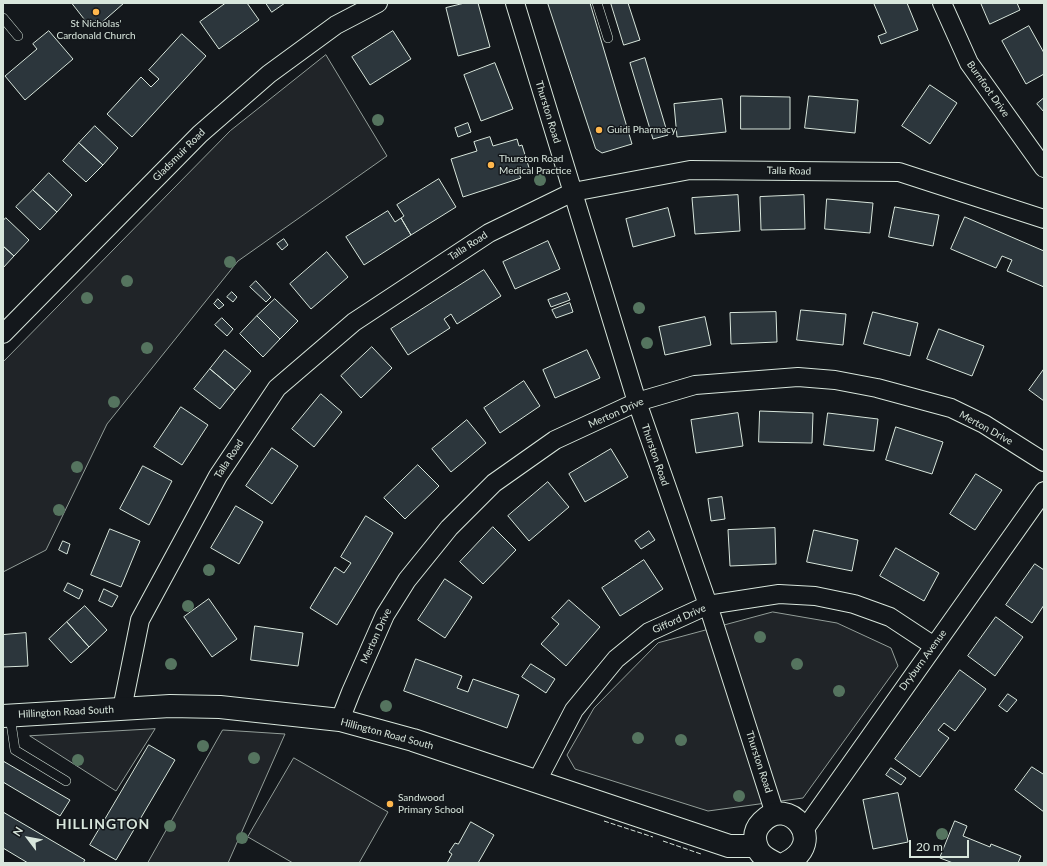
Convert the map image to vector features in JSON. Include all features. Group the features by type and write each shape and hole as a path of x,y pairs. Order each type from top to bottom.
{"street":[{"name":"Gladsmuir Road","path":"3,334 206,129 269,74 336,25 378,3"},
{"name":"Thurston Road","path":"515,3 637,402 708,605 775,814"},
{"name":"Burnfoot Drive","path":"942,3 969,63 1044,168"},
{"name":"Talla Road","path":"122,709 140,620 218,476 277,388 361,317 489,232 573,192 690,170 898,172 1044,219"},
{"name":"Merton Drive","path":"340,720 385,615 407,580 450,528 494,483 555,440 637,402 695,385 798,377 836,380 877,388 951,408 984,424 1044,462"},
{"name":"Dryburn Avenue","path":"804,830 1044,491"},
{"name":"Gifford Drive","path":"537,781 574,710 616,659 649,632 708,605 779,594 815,596 854,604 890,617 934,646"},
{"name":"Hillington Road South","path":"6,716 170,706 220,707 340,720 413,740 729,846 756,846"},
{"path":"775,863 763,858 756,846 755,835 758,825 765,818 775,814 786,814 795,818 804,830 804,846 795,861"}],"lane":[{"path":"597,3 608,38"},
{"path":"3,18 18,36"},
{"path":"6,716 15,750 66,781"}],"shaded area":[{"path":"326,55 387,156 238,261 107,424 46,550 3,572 3,362 230,131"},
{"path":"773,612 837,623 891,648 898,666 803,798 708,811 575,769 567,755 594,708 658,643"},
{"path":"155,729 116,791 30,736"},
{"path":"223,730 285,734 228,863 148,863"},
{"path":"294,758 388,812 359,863 293,863 248,837"}],"building":[{"name":"St Nicholas' Cardonald Church","path":"72,3 124,3 100,24 96,20 90,26"},
{"path":"226,3 247,3 259,20 219,49 200,22"},
{"path":"266,3 285,3 272,12"},
{"path":"465,3 478,3 490,47 458,56 446,8"},
{"path":"548,3 590,3 632,144 602,153 596,149"},
{"path":"611,3 628,3 640,40 624,45"},
{"path":"874,3 907,3 918,30 881,44 878,36 886,33"},
{"path":"981,3 1017,3 1020,10 990,24"},
{"path":"1029,26 1044,53 1044,74 1026,84 1002,41"},
{"path":"49,31 73,59 25,100 5,76 37,49 33,44"},
{"path":"393,31 411,59 370,85 352,57"},
{"path":"182,34 206,56 132,137 107,114 141,77 151,87 159,79 149,70"},
{"path":"645,58 668,135 653,139 630,63"},
{"path":"495,63 513,109 481,121 464,75"},
{"path":"930,85 957,103 930,144 902,126"},
{"path":"741,96 790,97 790,129 741,129"},
{"path":"809,96 858,100 855,133 805,128"},
{"path":"1044,98 1044,112 1037,104"},
{"path":"722,99 726,132 677,137 674,104"},
{"path":"468,123 471,132 458,137 455,128"},
{"path":"95,126 118,148 103,165 79,143"},
{"name":"Thurston Road Medical Practice","path":"490,137 493,146 517,139 519,146 522,145 530,171 519,174 521,178 463,197 451,159 477,151 474,142"},
{"path":"79,143 103,165 86,182 63,161"},
{"path":"49,173 72,195 57,212 33,190"},
{"path":"439,179 456,207 411,235 401,218 404,216 397,205"},
{"path":"33,190 57,212 40,230 16,207"},
{"path":"738,195 740,231 695,234 692,198"},
{"path":"804,195 805,229 761,230 760,197"},
{"path":"827,199 873,203 870,233 825,229"},
{"path":"895,207 939,215 933,246 889,237"},
{"path":"668,208 675,236 633,247 626,219"},
{"path":"388,211 395,222 401,218 411,235 364,265 346,237"},
{"path":"965,217 1044,251 1044,287 1007,271 1012,260 1002,256 996,268 951,249"},
{"path":"6,218 29,240 14,256 3,246 3,221"},
{"path":"284,239 288,245 282,250 277,244"},
{"path":"548,241 560,269 515,289 503,262"},
{"path":"3,246 14,256 3,268"},
{"path":"327,252 348,277 311,309 290,284"},
{"path":"484,270 501,296 457,324 451,314 444,319 450,328 408,355 391,329"},
{"path":"256,281 271,297 266,302 250,287"},
{"path":"232,292 237,297 233,302 227,297"},
{"path":"567,293 570,300 551,307 548,300"},
{"path":"218,299 224,305 219,309 214,304"},
{"path":"275,299 298,321 280,339 257,316"},
{"path":"570,303 573,312 556,318 552,310"},
{"path":"801,310 846,314 843,345 797,340"},
{"path":"776,312 777,342 731,344 730,313"},
{"path":"873,312 918,323 910,356 864,344"},
{"path":"257,316 280,339 263,357 240,334"},
{"path":"705,317 711,345 665,355 659,327"},
{"path":"222,318 233,329 227,336 215,325"},
{"path":"939,329 984,346 972,376 927,359"},
{"path":"372,347 392,368 361,398 341,376"},
{"path":"225,350 251,371 235,390 210,369"},
{"path":"587,350 600,378 555,398 543,370"},
{"path":"210,369 235,390 220,409 194,389"},
{"path":"1044,369 1044,401 1029,390"},
{"path":"524,381 540,406 500,433 484,408"},
{"path":"321,394 342,412 314,447 292,429"},
{"path":"181,407 208,425 182,465 154,447"},
{"path":"760,411 813,413 812,443 759,442"},
{"path":"738,413 743,446 696,453 691,420"},
{"path":"828,413 878,419 874,451 824,445"},
{"path":"467,420 486,443 451,472 432,449"},
{"path":"896,427 943,442 932,474 886,460"},
{"path":"272,448 298,466 272,504 246,486"},
{"path":"611,449 628,477 585,502 569,474"},
{"path":"418,465 439,486 405,519 384,498"},
{"path":"143,466 172,481 149,525 120,509"},
{"path":"976,474 1002,490 975,530 950,514"},
{"path":"548,482 569,507 529,541 508,516"},
{"path":"722,497 725,519 711,521 708,499"},
{"path":"236,506 263,522 239,564 211,548"},
{"path":"366,516 393,533 337,625 310,608 335,567 344,573 351,563 341,557"},
{"path":"493,527 516,550 483,584 460,562"},
{"path":"775,528 776,564 730,566 728,530"},
{"path":"110,529 140,541 121,587 91,575"},
{"path":"814,530 858,540 852,571 807,562"},
{"path":"649,531 655,540 641,549 635,541"},
{"path":"63,541 70,544 67,554 59,550"},
{"path":"896,548 939,573 924,601 880,576"},
{"path":"644,560 663,589 620,616 602,588"},
{"path":"1035,564 1044,570 1044,605 1032,623 1006,605"},
{"path":"445,579 472,597 445,638 418,620"},
{"path":"68,583 83,590 79,599 64,591"},
{"path":"104,589 118,596 112,607 99,601"},
{"path":"209,599 237,639 212,657 184,617"},
{"path":"569,600 600,627 566,666 541,644 559,624 552,618"},
{"path":"85,606 107,630 89,647 67,622"},
{"path":"996,617 1023,637 995,676 968,656"},
{"path":"67,622 89,647 71,663 49,639"},
{"path":"255,626 303,633 298,666 251,660"},
{"path":"26,633 28,666 3,667 3,635"},
{"path":"416,659 462,676 457,688 468,692 473,679 519,695 507,728 404,691"},
{"path":"531,664 555,679 546,693 522,677"},
{"path":"960,670 986,689 955,731 944,723 938,730 949,738 920,777 895,759"},
{"path":"1008,694 1017,700 1007,712 999,706"},
{"path":"149,745 175,760 116,860 90,845"},
{"path":"3,761 70,800 60,816 3,782"},
{"path":"1032,767 1043,774 1044,773 1044,812 1015,790"},
{"path":"891,768 906,778 901,785 886,775"},
{"path":"898,793 908,842 873,849 863,800"},
{"path":"3,812 85,860 83,863 28,863 3,848"},
{"path":"955,821 967,826 963,836 990,847 991,844 1021,856 1018,863 953,863 940,858"},
{"path":"471,822 494,835 478,863 447,863 452,854 449,852 455,843 458,844"}],"fence":[{"path":"604,821 653,837"},
{"path":"663,841 701,854"}],"place":[{"name":"St Nicholas' Cardonald Church","path":"96,12"},
{"name":"Guidi Pharmacy","path":"599,130"},
{"name":"Thurston Road Medical Practice","path":"491,165"},
{"name":"Sandwood Primary School","path":"390,804"}],"district":[{"name":"HILLINGTON","path":"103,824"}]}
